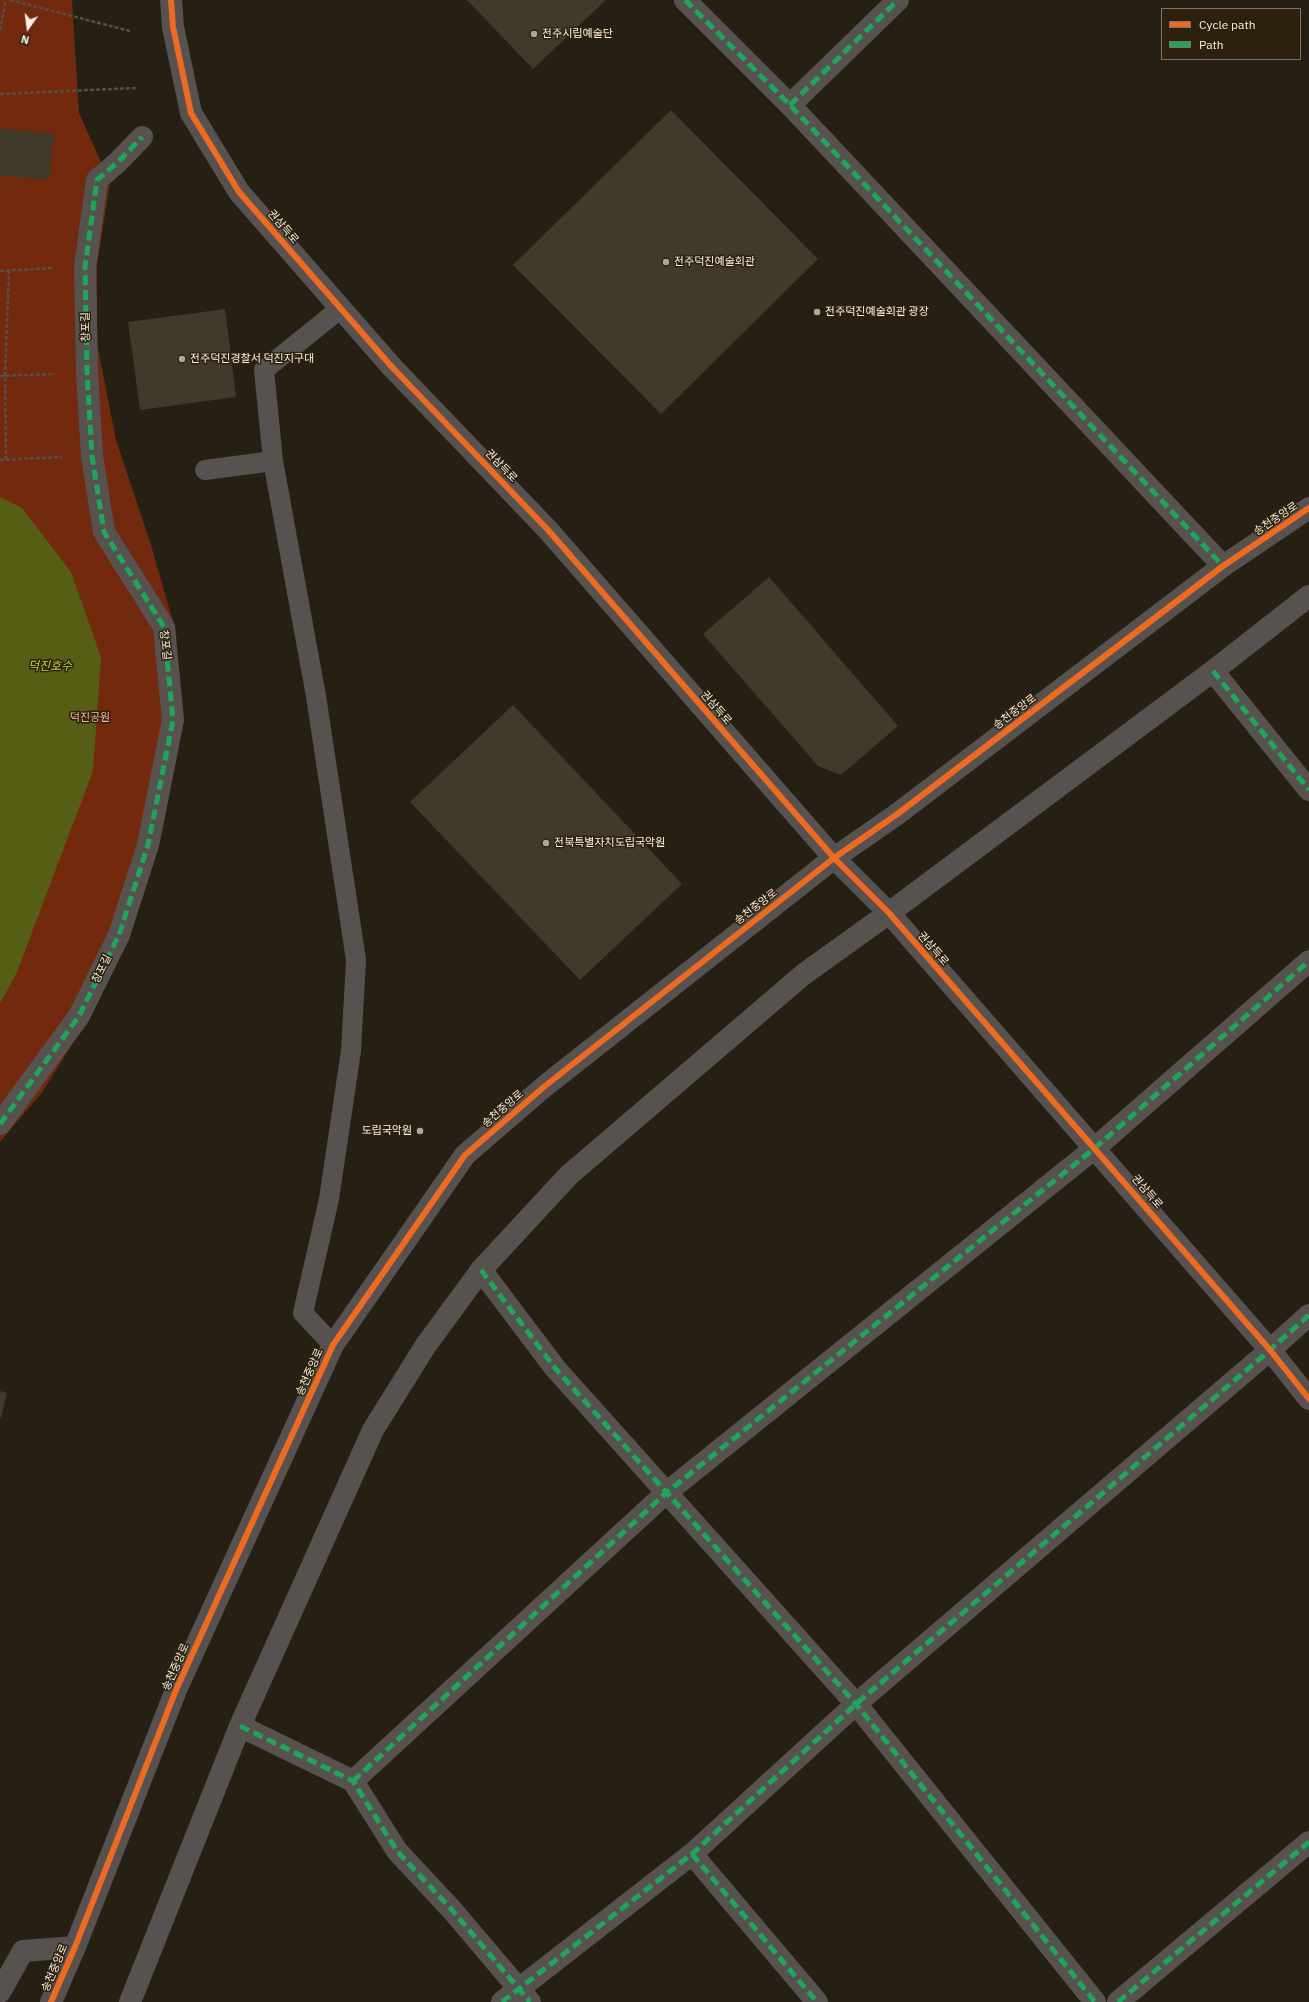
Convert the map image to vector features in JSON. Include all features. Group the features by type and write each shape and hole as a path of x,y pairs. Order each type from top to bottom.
{"street":[{"name":"권삼득로","path":"171,0 173,27 191,113 239,192 391,366 548,530 834,858 889,913 1270,1350 1309,1399"},
{"path":"685,0 790,105 1223,566"},
{"path":"790,105 898,0"},
{"name":"창포길","path":"0,1124 79,1016 119,935 148,845 173,720 164,627 104,532 92,456 87,372 85,267 97,180 118,162 142,137"},
{"name":"송천중앙로","path":"52,2002 76,1947 176,1690 333,1345 465,1155 545,1086 834,858 896,815 1223,566 1309,508"},
{"path":"130,2002 240,1726 373,1430 426,1345 481,1270 569,1175 804,974 889,913 1213,671 1309,596"},
{"path":"1213,671 1309,790"},
{"path":"352,1780 666,1493 1095,1148 1309,961"},
{"path":"481,1270 555,1368 856,1704 1095,2002"},
{"path":"240,1726 352,1780 397,1851 452,1910 517,1998 692,1854 856,1704 1309,1315"},
{"path":"1118,2002 1309,1842"},
{"path":"692,1854 817,2002"},
{"path":"0,1992 23,1951 76,1947"}],"lane":[{"path":"333,1345 303,1314 329,1199 351,1051 356,960 316,696 273,461 264,370 341,308"},
{"path":"205,470 273,461"}],"path":[{"path":"0,30 6,0"},
{"path":"10,0 130,31"},
{"path":"0,94 136,88"},
{"path":"0,270 85,267"},
{"path":"6,460 6,376 9,270"},
{"path":"0,376 87,372"},
{"path":"0,460 92,456"}],"green space":[{"name":"덕진공원","path":"0,0 72,0 79,113 110,182 97,265 97,343 116,440 151,545 176,632 180,737 163,827 140,906 94,1009 43,1091 0,1142"}],"water":[{"name":"덕진호수","path":"0,497 22,508 71,572 101,657 93,771 17,972 0,1003"}],"building":[{"name":"전주시립예술단","path":"467,0 606,0 533,69"},
{"name":"전주덕진예술회관","path":"671,110 818,259 661,414 513,265"},
{"path":"0,128 54,134 49,180 0,175"},
{"name":"전주덕진경찰서 덕진지구대","path":"225,309 236,397 140,410 128,322"},
{"path":"769,577 898,726 841,775 818,766 703,634"},
{"name":"전북특별자치도립국악원","path":"513,705 682,884 580,980 410,802"},
{"path":"0,1391 7,1393 1,1418 0,1418"}],"marked path":[{"path":"685,0 790,105 1223,566"},
{"path":"790,105 898,0"},
{"path":"0,1124 79,1016 119,935 148,845 173,720 164,627 104,532 92,456 87,372 85,267 97,180 118,162 142,137"},
{"path":"1213,671 1309,790"},
{"path":"353,1781 666,1493 1095,1148 1309,961"},
{"path":"481,1270 555,1368 856,1704 1095,2002"},
{"path":"502,2002 692,1854 856,1704 1309,1315"},
{"path":"240,1726 353,1781 397,1851 452,1910 530,2002"},
{"path":"1118,2002 1309,1842"},
{"path":"692,1854 817,2002"}],"cycle path":[{"path":"171,0 173,27 191,113 239,192 391,366 548,530 834,858 889,913 1270,1350 1309,1399"},
{"path":"51,2002 75,1947 176,1690 333,1345 465,1155 545,1086 834,858 896,815 1223,566 1309,508"}],"place":[{"name":"전주시립예술단","path":"534,34"},
{"name":"전주덕진예술회관","path":"666,262"},
{"name":"전주덕진예술회관 광장","path":"817,312"},
{"name":"전주덕진경찰서 덕진지구대","path":"182,359"},
{"name":"전북특별자치도립국악원","path":"546,843"},
{"name":"도립국악원","path":"420,1131"}]}
